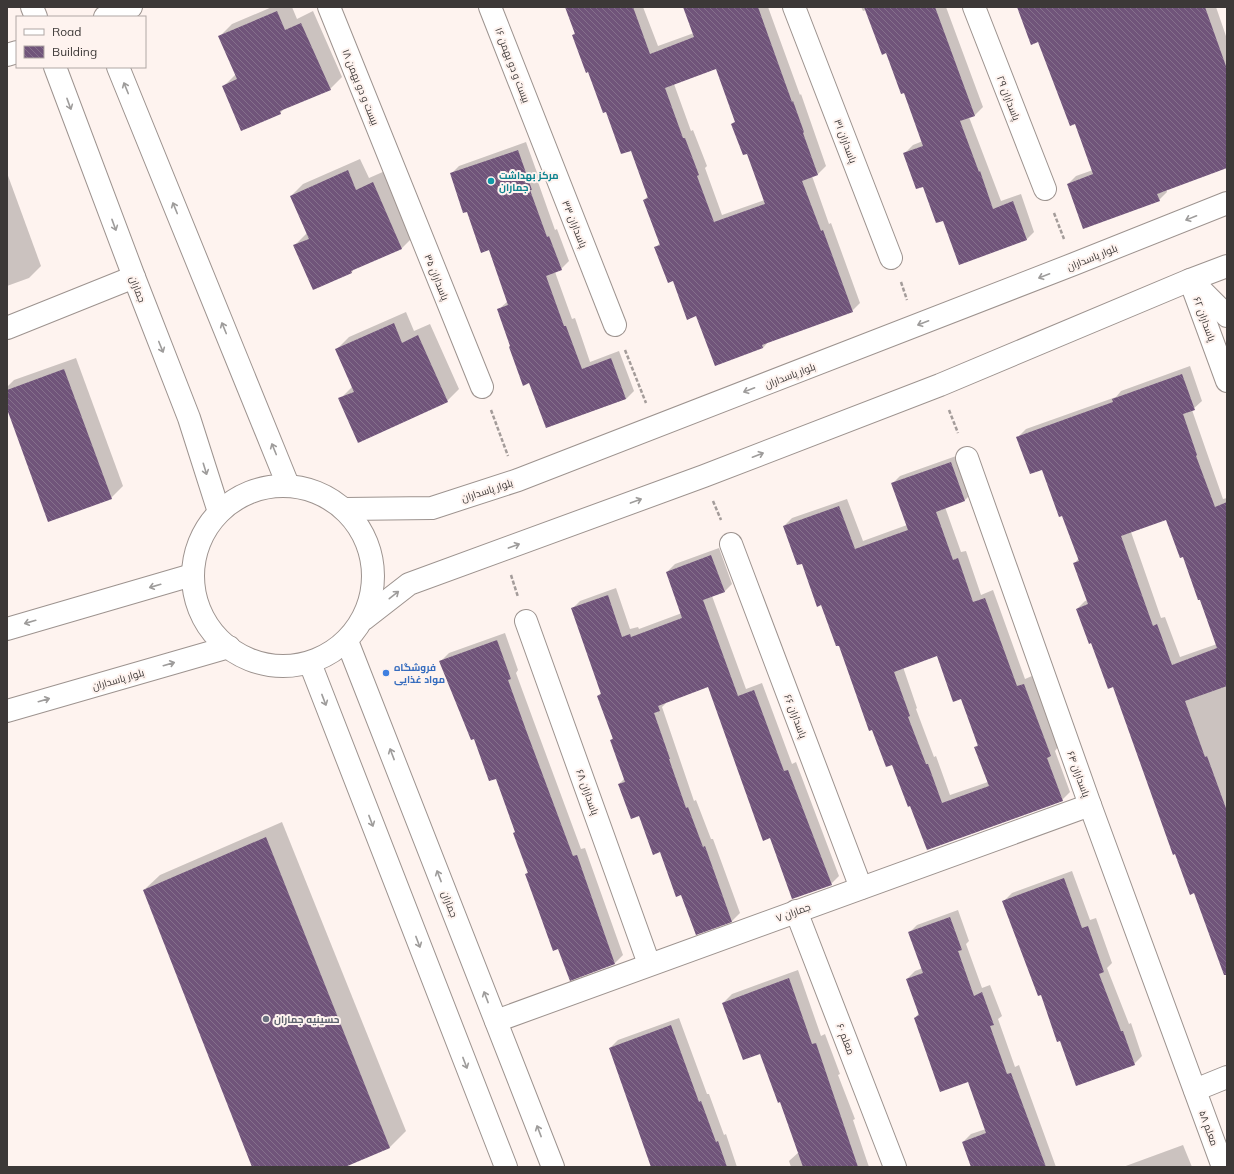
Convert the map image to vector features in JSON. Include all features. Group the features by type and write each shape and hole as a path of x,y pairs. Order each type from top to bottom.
{"street":[{"path":"108,16 131,7"},
{"name":"بیست و دو بهمن ۱۸","path":"330,7 393,167"},
{"name":"بیست و دو بهمن ۱۶","path":"490,7 535,122"},
{"name":"پاسداران ۲۹","path":"974,7 1045,189"},
{"name":"پاسداران ۳۱","path":"798,16 891,258"},
{"name":"جماران","path":"55,68 189,418 219,512"},
{"path":"118,68 288,485"},
{"name":"پاسداران ۳۳","path":"535,122 616,325"},
{"name":"پاسداران ۳۵","path":"393,167 482,387"},
{"name":"بلوار پاسداران","path":"345,509 432,508 518,480 1227,203"},
{"path":"364,619 372,593 373,562 363,533 345,509 328,497 309,489 288,485 263,487 239,496 219,512 205,530 196,552 192,575 196,598 204,620 218,639 237,655 261,664 286,667 310,663 330,654 347,641 364,619 409,584 704,476 940,385 1190,280 1227,266"},
{"path":"7,328 134,277"},
{"path":"1190,280 1227,316"},
{"name":"پاسداران ۶۲","path":"1190,280 1227,381"},
{"name":"پاسداران ۶۴","path":"967,458 1090,805 1195,1090"},
{"name":"پاسداران ۶۶","path":"731,544 860,888"},
{"path":"7,629 192,575"},
{"name":"پاسداران ۶۸","path":"526,621 649,964"},
{"name":"جماران","path":"347,641 553,1167"},
{"name":"بلوار پاسداران","path":"7,711 228,647"},
{"path":"310,663 506,1167"},
{"name":"جماران ۷","path":"496,1021 649,964 1090,805"},
{"name":"معلم ۶۰","path":"796,911 895,1167"},
{"path":"1195,1090 1227,1077"},
{"name":"معلم ۵۸","path":"1195,1090 1223,1167"}],"path":[{"path":"1045,189 1074,264"},
{"path":"891,258 917,325"},
{"path":"616,325 656,426"},
{"path":"940,385 967,458"},
{"path":"482,387 518,480"},
{"path":"704,476 731,544"},
{"path":"503,550 526,621"}],"building":[{"path":"565,7 633,7 650,54 694,37 683,7 758,7 792,102 793,101 818,175 802,181 821,231 823,230 853,312 762,345 763,348 715,366 696,316 687,320 673,281 668,283 654,247 660,245 643,200 648,198 631,151 621,154 606,112 603,113 588,72 586,73 572,35 575,34","holes":["716,69 735,122 731,124 743,155 747,154 765,204 714,222 697,176 699,175 685,138 683,138 665,88"]},
{"path":"864,7 935,7 975,116 960,121 993,209 1013,201 1027,240 959,265 943,221 936,223 923,187 916,189 903,153 923,146 904,93 901,94 886,53 882,55"},
{"path":"1017,7 1205,7 1227,69 1227,168 1157,194 1160,201 1083,229 1067,184 1093,174 1075,124 1070,126 1038,42 1031,45"},
{"path":"277,11 285,30 301,23 331,90 280,111 281,114 241,131 222,86 237,79 218,36"},
{"path":"518,150 532,190 530,190 547,237 549,236 562,270 546,276 564,326 566,326 582,369 611,358 626,399 546,428 529,383 523,386 509,347 510,346 497,309 508,305 489,250 481,253 467,212 463,213 450,173"},
{"path":"348,170 356,190 373,182 402,249 351,271 352,273 313,290 293,245 309,239 290,196"},
{"path":"394,323 402,343 418,335 448,402 358,443 338,398 354,392 335,349"},
{"path":"64,369 112,499 48,522 7,409 7,390"},
{"path":"1182,374 1195,410 1183,414 1197,455 1196,456 1215,507 1227,502 1227,686 1185,701 1205,757 1207,756 1227,811 1227,975 1224,975 1194,893 1190,895 1175,854 1173,855 1113,687 1108,689 1091,643 1089,644 1076,609 1088,604 1073,563 1079,561 1062,516 1059,517 1042,470 1030,474 1016,437 1113,402 1112,399","holes":["1166,520 1180,558 1183,557 1217,648 1172,665 1157,624 1153,626 1121,536"]},
{"path":"951,462 965,501 936,512 953,560 958,558 973,602 985,598 1017,686 1024,684 1051,756 1047,758 1063,801 927,850 892,765 886,767 872,730 869,731 839,646 836,646 821,605 817,607 802,564 797,565 783,526 839,506 855,549 908,530 891,483","holes":["937,656 953,702 961,699 978,746 974,747 989,786 942,803 928,764 926,764 908,717 910,716 894,672"]},
{"path":"711,555 725,592 703,600 738,696 754,690 784,771 788,770 832,885 792,899 770,838 763,841 708,687 658,706 660,711 654,713 686,808 688,807 703,847 705,846 732,922 696,935 681,895 676,897 660,852 653,855 639,816 631,819 618,784 625,782 610,740 613,739 597,696 601,694 571,608 608,595 622,637 630,634 631,637 682,618 666,572"},
{"path":"497,640 511,679 508,680 526,730 573,856 577,855 615,964 570,981 558,949 553,951 525,874 528,873 513,833 515,832 496,779 489,781 474,739 471,740 439,661"},
{"name":"حسینیه جماران","path":"266,837 390,1148 345,1167 252,1167 143,890"},
{"path":"1064,878 1082,928 1088,926 1104,972 1099,974 1121,1031 1123,1031 1135,1065 1076,1086 1060,1041 1057,1042 1041,995 1038,996 1002,901"},
{"path":"950,917 962,950 958,951 974,996 982,992 994,1025 990,1026 1007,1074 1011,1073 1046,1167 971,1167 962,1142 986,1133 968,1082 940,1092 914,1018 919,1015 906,979 923,973 908,932"},
{"path":"789,978 812,1044 816,1043 858,1167 803,1167 780,1102 778,1103 760,1054 743,1060 722,1003"},
{"path":"671,1025 699,1102 701,1101 727,1167 651,1167 609,1048"}],"place":[{"name":"مرکز بهداشت جماران","path":"491,181"},
{"name":"فروشگاه مواد غذایی","path":"386,673"},
{"name":"حسینیه جماران","path":"266,1019"}]}
